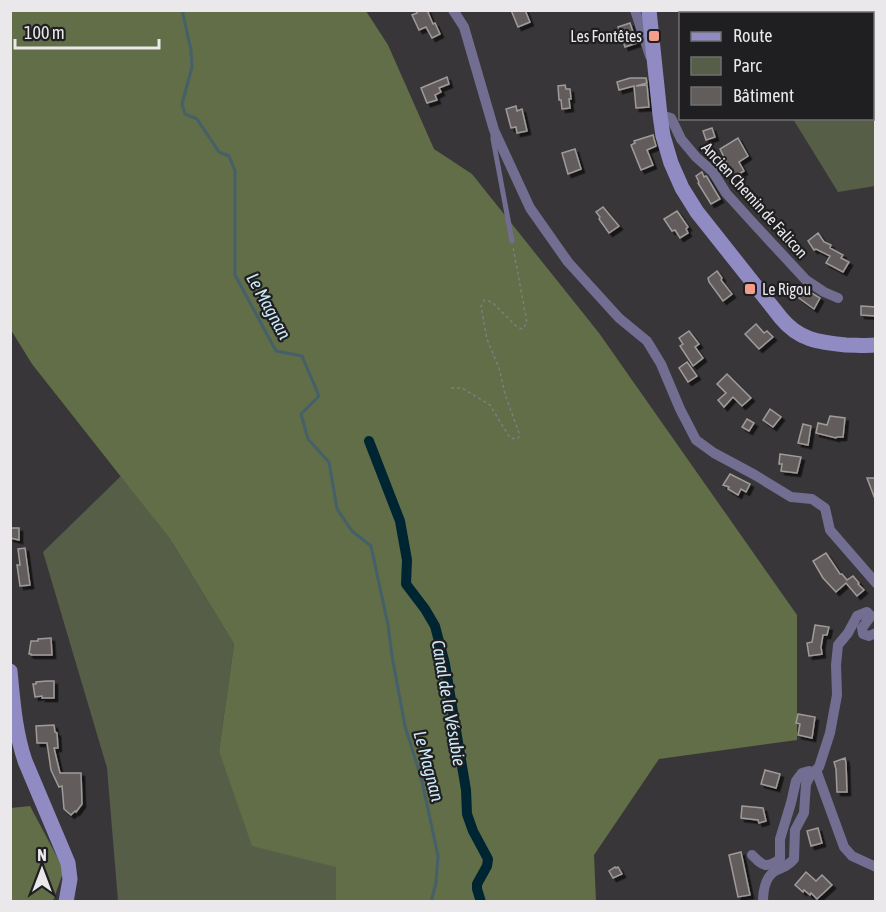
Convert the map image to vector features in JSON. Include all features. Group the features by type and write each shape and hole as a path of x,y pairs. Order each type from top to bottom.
{"street":[{"path":"453,10 464,27 494,130 530,208 562,254 619,318 648,341 696,440 714,453 791,497 812,499 825,508 830,530 876,583"},
{"path":"635,10 648,52 655,62"},
{"path":"649,10 663,136 682,188 787,326 815,341 858,346 876,345"},
{"name":"Ancien Chemin de Falicon","path":"660,115 671,118 681,139 696,158 713,172 729,197 806,280 838,298"},
{"path":"763,902 764,888 769,876 788,866 794,859 795,830 804,813 806,784 819,767 830,733 837,695 838,645 860,614 867,612 871,616 862,628 863,634 869,636 876,633"},
{"path":"10,671 20,746 68,863 70,879 66,902"},
{"path":"752,855 766,866 780,859 780,839 796,781 802,772 815,771"},
{"path":"815,771 847,852 876,867"}],"lane":[{"path":"494,130 493,139 512,241"}],"path":[{"path":"451,388 462,388 490,405 510,438 519,437 499,368 487,339 481,306 484,300 488,300 517,327 522,329 527,323 512,241"}],"green space":[{"path":"11,11 366,11 388,45 434,149 472,174 599,333 797,615 797,740 659,759 594,855 596,901 336,901 336,867 252,846 219,751 234,644 170,539 32,364 11,330"},
{"path":"875,11 875,186 838,192 794,120 874,120 874,12 727,12"},
{"path":"121,476 170,539 234,644 219,751 336,867 336,901 118,901 107,768 43,552"},
{"path":"30,806 64,870 53,901 11,902 11,808"}],"building":[{"path":"416,10 427,10 440,34 432,38 426,27 419,30 412,15 417,13"},
{"path":"511,10 525,10 530,22 518,27"},
{"path":"630,23 637,43 625,47 618,27"},
{"path":"447,77 449,84 439,88 441,92 435,95 437,100 427,103 421,88"},
{"path":"630,78 646,78 647,83 636,86 647,85 649,107 636,108 634,86 619,90 617,82"},
{"path":"565,85 566,89 570,89 570,108 562,109 558,86"},
{"path":"516,106 517,111 522,109 527,131 517,133 516,127 511,128 506,109"},
{"path":"712,128 715,137 706,140 703,131"},
{"path":"653,135 656,146 647,150 653,165 641,170 631,145 635,143 634,141"},
{"path":"738,138 748,156 739,162 744,171 734,177 720,149"},
{"path":"575,149 581,169 568,174 562,153"},
{"path":"702,172 720,199 711,204 696,176"},
{"path":"603,207 619,226 609,233 596,212"},
{"path":"677,211 688,227 686,229 688,233 680,238 664,219"},
{"path":"818,233 824,242 831,245 830,248 843,255 841,258 849,262 843,272 826,263 830,256 814,250 808,241"},
{"path":"717,271 732,294 723,301 708,278"},
{"path":"805,289 820,298 814,309 799,298"},
{"path":"861,306 876,307 876,316 861,315"},
{"path":"756,324 764,333 767,331 773,337 759,349 745,334"},
{"path":"689,331 699,344 695,347 703,358 693,366 680,346 683,344 679,338"},
{"path":"687,362 697,376 688,382 679,368"},
{"path":"727,374 751,398 742,406 733,397 724,407 718,400 726,393 717,384"},
{"path":"770,409 781,417 773,427 763,420"},
{"path":"830,416 845,418 843,437 836,438 816,433 818,423 827,425"},
{"path":"747,419 754,423 749,431 742,427"},
{"path":"803,424 811,426 808,445 798,443"},
{"path":"780,454 801,457 797,473 781,471"},
{"path":"730,474 750,484 746,492 741,489 738,495 723,485"},
{"path":"867,478 876,478 876,499 875,499"},
{"path":"10,528 19,528 19,540 10,538"},
{"path":"25,548 30,585 20,586 17,565 20,565 18,549"},
{"path":"826,553 840,574 847,580 853,576 864,590 857,596 846,583 836,592 823,578 813,561"},
{"path":"815,625 829,627 827,635 823,635 822,654 809,656 807,643 812,642"},
{"path":"51,638 52,655 29,654 31,641"},
{"path":"54,681 54,698 35,697 33,684"},
{"path":"798,714 815,717 812,738 798,735 800,724 796,723"},
{"path":"54,725 58,748 54,748 60,773 81,773 82,804 71,815 64,809 62,786 59,787 51,770 47,743 37,743 36,726"},
{"path":"845,758 847,792 837,792 834,762"},
{"path":"765,770 780,774 776,788 761,784"},
{"path":"742,806 763,808 766,821 759,823 758,820 741,818"},
{"path":"818,828 822,843 811,846 807,831"},
{"path":"741,852 750,895 738,897 729,855"},
{"path":"618,867 622,874 613,878 609,871"},
{"path":"806,872 816,881 822,875 832,885 817,899 811,893 810,895 804,890 803,892 795,885"}],"waterway":[{"name":"Le Magnan","path":"182,10 191,50 192,67 182,104 185,114 197,119 219,152 229,156 235,171 235,275 276,351 302,356 319,396 301,414 308,439 329,462 337,509 352,531 371,546 388,625 405,726 422,781 438,856 436,883 431,902"},
{"name":"Canal de la Vésubie","path":"369,441 400,521 407,560 406,584 435,626 445,664 466,790 467,814 488,859 487,866 477,884 481,902"}],"place":[{"name":"Les Fontêtes","path":"654,36"},
{"name":"Le Rigou","path":"750,289"}]}
